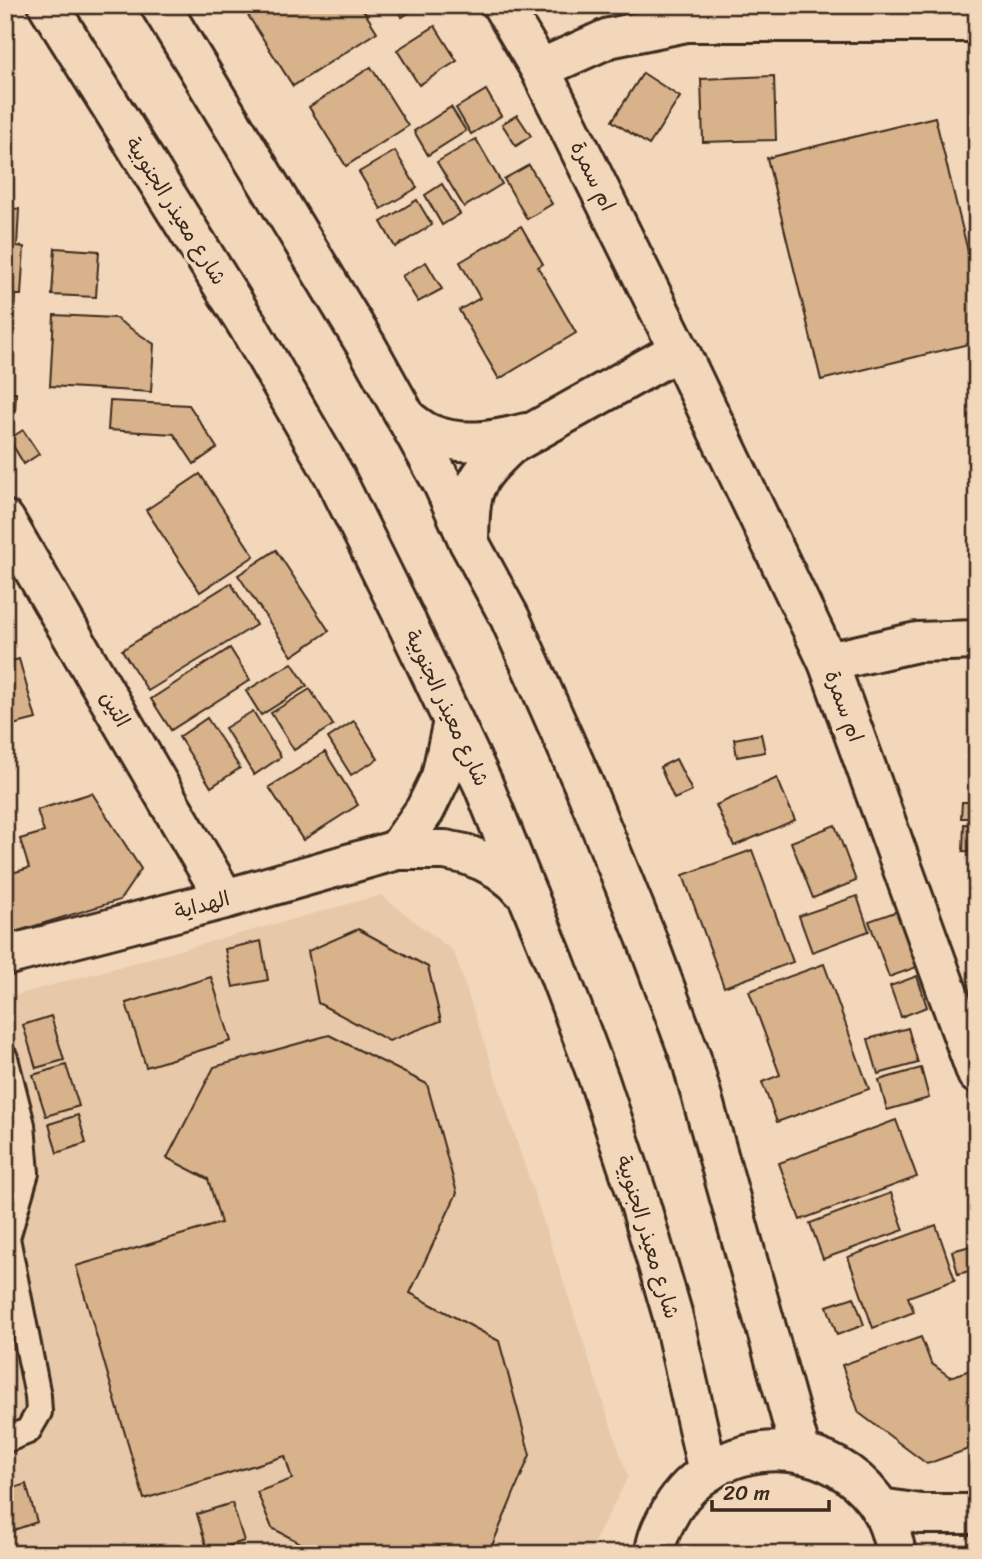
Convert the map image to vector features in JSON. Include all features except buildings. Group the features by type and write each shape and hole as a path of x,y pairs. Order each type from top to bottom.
{"street":[{"name":"شارع معيذر الجنوبية","path":"48,5 248,326 335,477 483,784 599,1080 672,1313 708,1472"},
{"path":"160,5 368,347 443,484 469,542 510,618 583,783 691,1058 801,1453"},
{"name":"ام سمرة","path":"502,5 540,69 679,350 828,662 977,1074"},
{"path":"540,69 609,38 687,22 977,22"},
{"path":"407,419 429,434 456,441 494,441 531,432 548,425 679,350"},
{"path":"469,542 470,503 475,484 487,467 510,445 531,432"},
{"name":"التين","path":"5,520 225,899"},
{"path":"828,662 917,642 977,640"},
{"path":"397,850 425,810 442,777 453,721"},
{"name":"الهداية","path":"5,956 225,899 397,850 445,850 465,854 500,870 528,896"},
{"path":"653,1550 677,1502 692,1484 724,1462 762,1451 782,1450 818,1457 862,1485 880,1508 893,1535 896,1554"},
{"path":"880,1508 921,1514 977,1514"}],"lane":[{"path":"5,1058 22,1125 26,1173 6,1237 39,1412 28,1431 5,1440"}],"shaded area":[{"path":"381,895 454,952 628,1477 588,1554 5,1554 5,998"}]}
